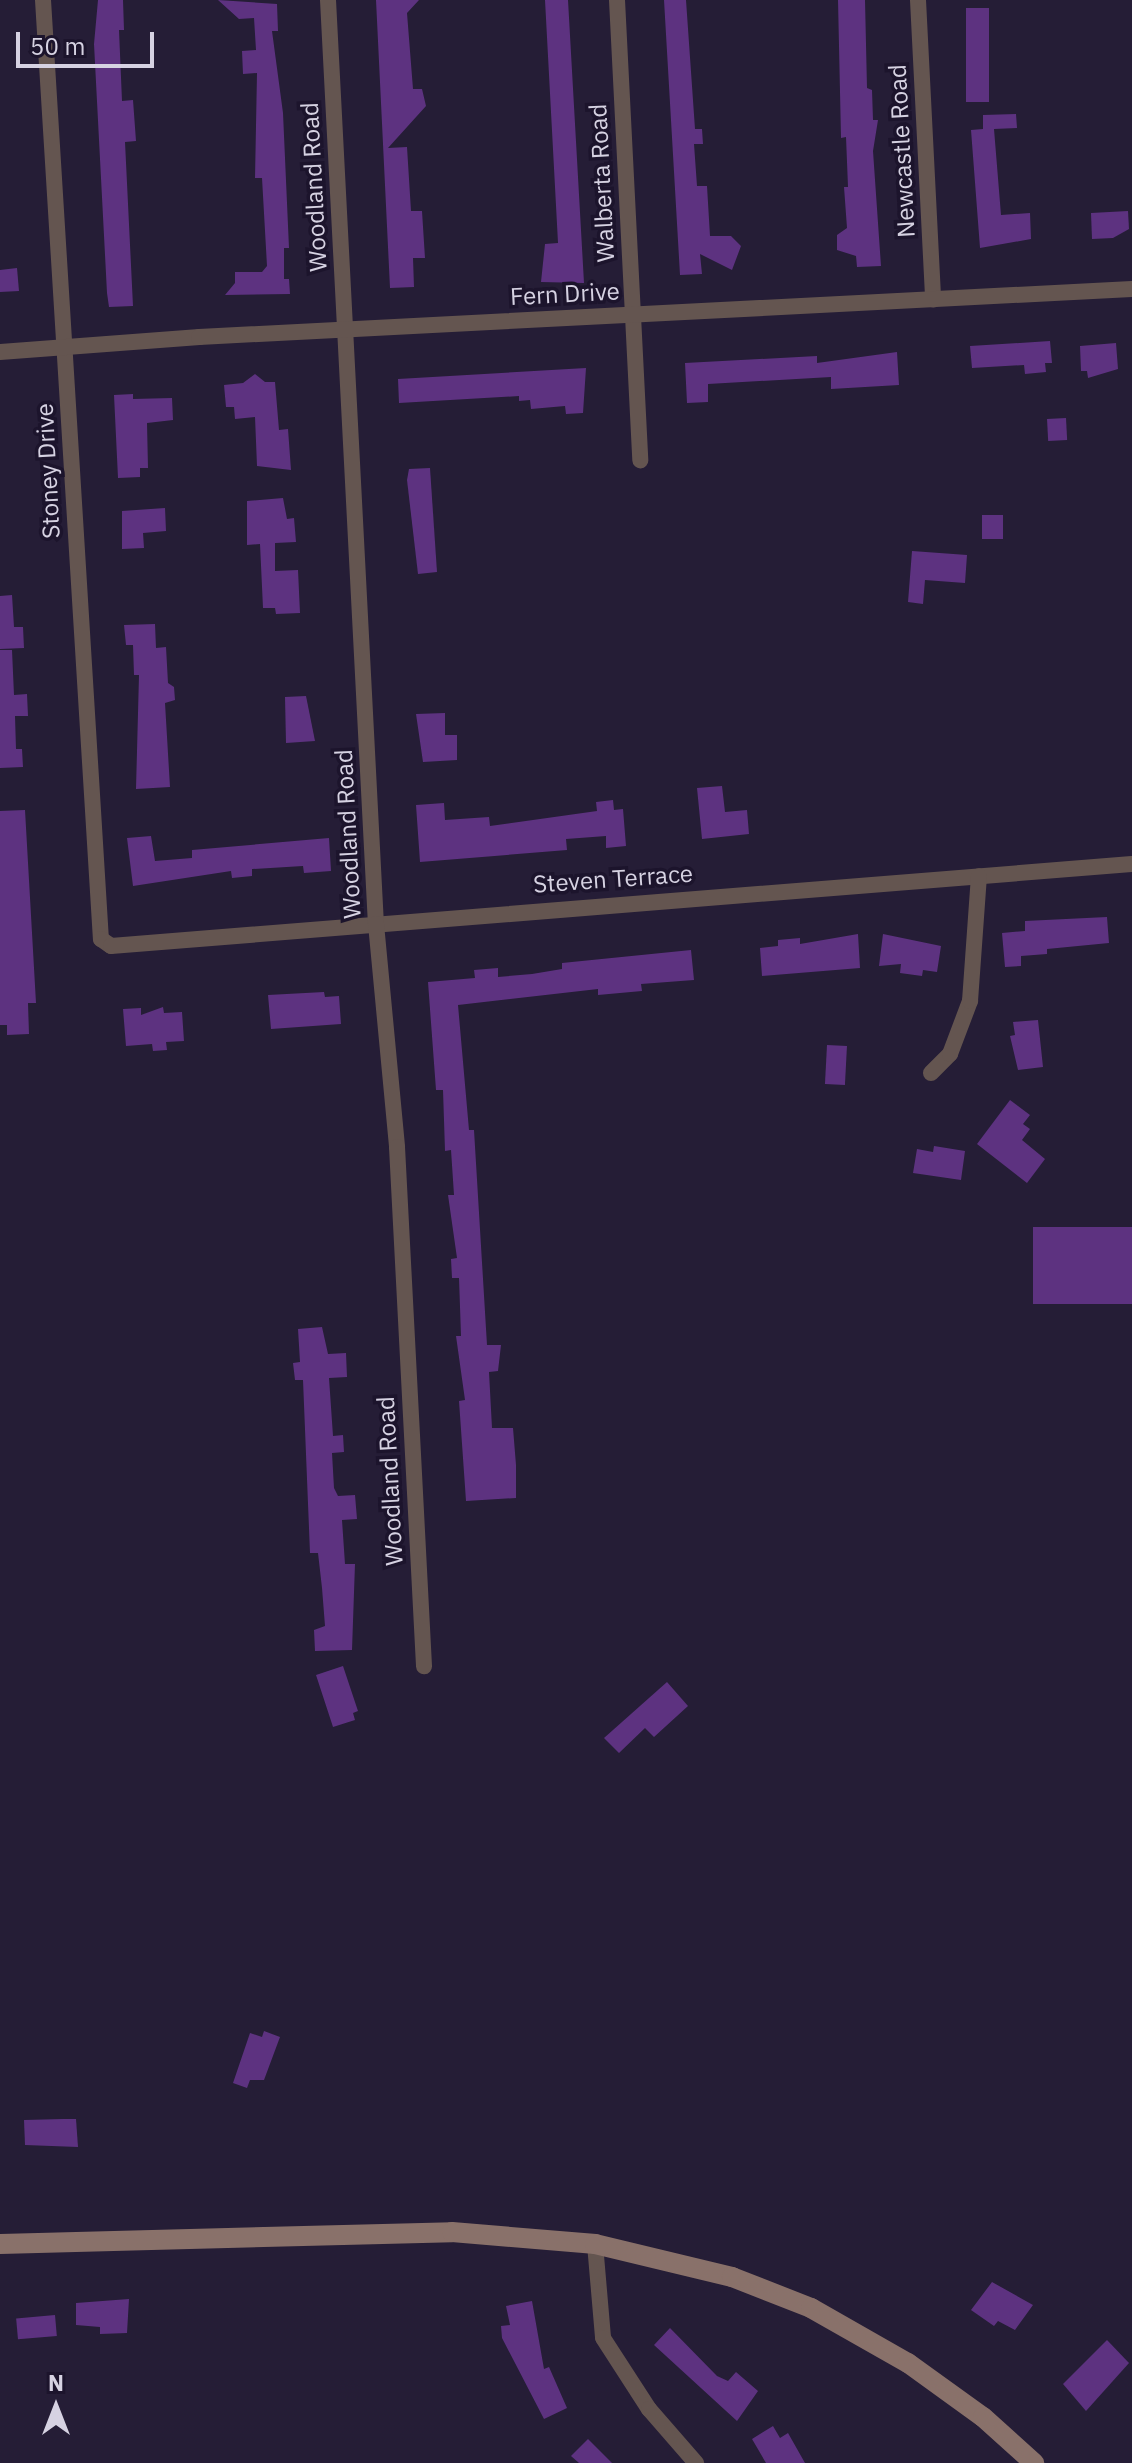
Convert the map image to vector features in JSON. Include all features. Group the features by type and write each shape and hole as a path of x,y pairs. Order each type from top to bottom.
{"main road":[{"path":"0,2244 452,2232 595,2244 732,2277 811,2308 908,2363 983,2417 1034,2463"}],"street":[{"name":"Stoney Drive","path":"43,0 101,939"},
{"name":"Woodland Road","path":"328,0 376,924 397,1147 424,1666"},
{"name":"Walberta Road","path":"617,0 640,460"},
{"name":"Newcastle Road","path":"918,0 933,300"},
{"name":"Fern Drive","path":"0,352 344,329 1132,289"},
{"name":"Steven Terrace","path":"101,939 111,946 1132,864"},
{"path":"931,1073 950,1054 970,1001 979,876"},
{"path":"595,2244 603,2338 649,2409 696,2463"}],"building":[{"path":"98,0 123,0 124,30 119,30 122,101 133,100 136,141 125,142 133,306 109,307 107,293 94,44"},
{"path":"218,0 277,4 278,31 272,31 283,113 289,248 284,248 284,279 289,279 290,294 225,295 235,283 235,272 262,272 267,266 262,178 255,178 257,73 243,74 242,51 256,50 254,18 239,19"},
{"path":"376,0 419,0 407,13 413,89 422,89 426,106 388,148 407,147 411,211 422,211 425,258 413,258 414,287 390,288"},
{"path":"545,0 568,0 584,283 541,282 545,244 558,243"},
{"path":"664,0 686,0 695,129 702,129 703,144 694,144 697,186 707,186 710,236 731,236 741,246 732,270 700,254 702,274 680,275"},
{"path":"838,0 865,0 867,88 872,90 873,120 878,120 873,151 881,266 857,267 856,256 837,250 837,235 847,228 844,187 848,187 846,137 841,138"},
{"path":"966,8 989,8 989,102 966,102"},
{"path":"1016,114 1017,128 994,129 1001,215 1030,213 1031,239 980,248 971,130 983,129 983,115"},
{"path":"1128,211 1129,229 1113,238 1092,239 1091,213"},
{"path":"17,268 19,291 0,292 0,270"},
{"path":"1050,341 1052,363 1045,363 1046,372 1025,374 1024,365 972,368 970,346"},
{"path":"1116,343 1118,369 1088,378 1087,371 1081,371 1080,346"},
{"path":"897,352 899,385 831,389 831,377 708,384 708,402 687,403 685,363 817,356 817,363"},
{"path":"586,368 583,413 566,414 565,406 531,409 530,400 519,401 519,396 399,403 398,379"},
{"path":"255,374 265,382 275,382 279,430 288,429 291,470 257,466 255,417 235,419 234,407 226,407 224,385 243,383"},
{"path":"133,394 133,399 172,398 173,420 147,423 148,468 140,468 140,477 118,478 114,395"},
{"path":"1066,418 1067,440 1048,441 1047,419"},
{"path":"430,468 437,572 418,574 407,480 409,469"},
{"path":"283,498 287,519 294,518 296,542 275,543 275,571 298,570 300,613 276,614 275,608 263,608 260,544 247,545 247,501"},
{"path":"165,508 166,531 143,533 144,548 122,549 122,511"},
{"path":"982,515 1003,515 1003,539 982,539"},
{"path":"912,551 967,555 965,583 925,580 923,604 908,602"},
{"path":"12,595 14,627 23,627 24,648 0,649 0,596"},
{"path":"155,624 156,648 166,647 168,683 174,687 175,700 165,703 170,787 136,789 139,675 134,675 133,645 126,645 124,625"},
{"path":"0,650 12,650 14,695 27,694 28,716 15,716 16,749 22,749 23,767 0,768"},
{"path":"306,696 315,741 286,743 285,697"},
{"path":"445,713 445,735 457,735 457,760 423,762 416,714"},
{"path":"722,786 725,812 747,810 749,834 702,839 697,788"},
{"path":"613,800 614,810 623,809 626,846 606,848 606,836 566,839 567,850 420,862 416,805 444,803 445,820 489,817 490,826 597,811 596,802"},
{"path":"25,810 36,1003 28,1003 29,1034 7,1035 7,1025 0,1025 0,811"},
{"path":"151,836 155,861 192,858 192,850 329,838 331,871 304,873 303,866 252,869 252,876 232,878 231,871 133,886 127,838"},
{"path":"1107,917 1109,943 1047,949 1047,954 1021,956 1021,966 1005,967 1002,933 1025,931 1025,921"},
{"path":"858,934 860,968 762,976 760,948 778,946 778,940 800,938 800,944"},
{"path":"883,934 941,946 937,972 923,970 922,976 900,973 901,964 879,966"},
{"path":"691,950 694,980 641,984 642,991 598,995 598,989 458,1005 469,1130 474,1130 487,1345 501,1345 498,1371 489,1372 492,1428 513,1428 516,1465 516,1498 466,1501 459,1401 465,1400 456,1336 461,1336 459,1278 452,1278 451,1259 457,1258 448,1195 454,1195 451,1150 445,1151 443,1090 436,1090 428,982 475,978 474,970 498,968 498,977 532,974 562,969 562,963"},
{"path":"324,992 325,997 339,996 341,1024 271,1029 268,995"},
{"path":"163,1007 164,1013 182,1012 184,1041 166,1042 167,1050 153,1051 152,1044 126,1046 123,1009 141,1008 141,1015"},
{"path":"1038,1020 1043,1067 1018,1070 1010,1036 1015,1035 1013,1022"},
{"path":"827,1045 847,1046 845,1085 825,1084"},
{"path":"1010,1100 1030,1115 1023,1124 1030,1129 1022,1140 1045,1159 1027,1183 977,1144"},
{"path":"934,1146 965,1151 961,1180 913,1173 917,1149 933,1152"},
{"path":"1033,1227 1132,1227 1132,1304 1033,1304"},
{"path":"322,1327 328,1354 346,1353 347,1377 329,1378 333,1436 343,1435 344,1452 332,1453 334,1488 338,1496 355,1495 357,1519 342,1520 345,1564 355,1564 352,1650 315,1651 314,1630 325,1626 318,1553 310,1553 303,1380 295,1380 293,1363 300,1362 298,1329"},
{"path":"343,1666 358,1711 353,1713 355,1720 333,1727 316,1675"},
{"path":"667,1682 688,1706 654,1737 645,1728 619,1753 604,1738"},
{"path":"264,2031 280,2037 264,2080 250,2080 247,2088 233,2083 250,2033 262,2037"},
{"path":"76,2119 78,2147 25,2145 24,2120"},
{"path":"992,2282 1033,2305 1015,2330 998,2321 994,2326 971,2310"},
{"path":"129,2299 127,2333 100,2334 100,2327 76,2325 76,2303"},
{"path":"532,2301 544,2369 549,2367 567,2408 544,2419 502,2338 501,2326 510,2325 506,2306"},
{"path":"55,2315 57,2336 18,2339 16,2318"},
{"path":"670,2328 717,2376 728,2381 736,2372 758,2391 737,2421 654,2345"},
{"path":"1107,2340 1129,2363 1086,2411 1063,2384"},
{"path":"773,2426 780,2438 788,2433 805,2463 766,2463 752,2439"},
{"path":"588,2439 612,2463 579,2463 571,2456"}]}
